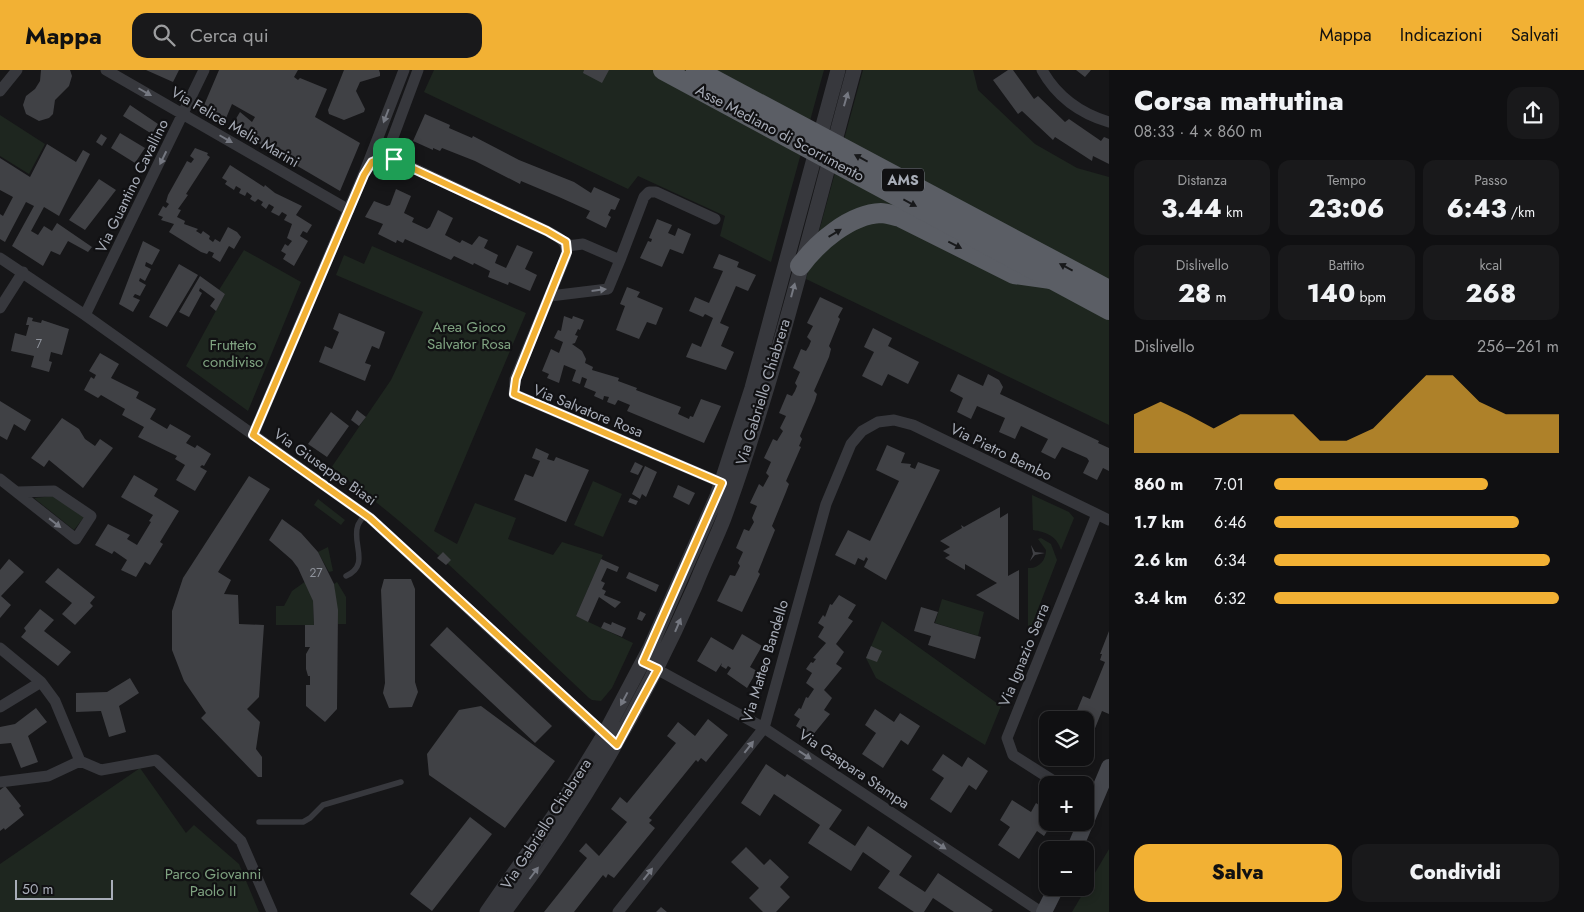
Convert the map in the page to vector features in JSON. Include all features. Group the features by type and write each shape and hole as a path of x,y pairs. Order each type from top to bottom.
{"highway":[{"name":"Asse Mediano di Scorrimento","path":"662,70 1109,310"},
{"name":"Asse Mediano di Scorrimento","path":"696,70 1109,290"},
{"path":"800,266 820,242 858,219 881,213 900,217 1014,274 1053,279"}],"main road":[{"path":"1094,795 1109,767"},
{"path":"1043,912 1052,896"}],"street":[{"path":"0,91 18,70"},
{"name":"Via Felice Melis Marini","path":"106,70 349,210"},
{"name":"Via Guantino Cavallino","path":"85,315 204,70"},
{"path":"253,435 366,171 404,70"},
{"path":"386,156 418,70"},
{"name":"Via Gabriello Chiabrera","path":"487,912 558,810 604,735 643,662 722,483 750,397 838,70"},
{"name":"Via Gabriello Chiabrera","path":"504,912 541,863 617,745 658,669 723,519 769,381 854,70"},
{"path":"1042,70 1052,88 1068,103 1109,122"},
{"path":"366,171 377,158 386,156 547,231 559,237 567,246 583,244 620,260"},
{"path":"550,296 608,289 644,197 649,192 656,192 715,219"},
{"name":"Via Salvatore Rosa","path":"567,246 550,296 516,379 514,394 722,483"},
{"name":"Via Giuseppe Biasi","path":"0,258 85,315 365,514 604,735"},
{"path":"0,308 22,272"},
{"name":"Via Pietro Bembo","path":"878,422 894,420 913,425 1109,520"},
{"name":"Via Matteo Bandello","path":"618,912 764,728 826,504 851,444 862,431 878,422"},
{"path":"0,478 17,492 76,539 91,516 54,490 17,492"},
{"name":"Via Ignazio Serra","path":"1046,776 1013,755 1007,738 1097,514"},
{"path":"0,648 41,682 55,700 80,761 102,770 156,760 241,841 272,912"},
{"name":"Via Gaspara Stampa","path":"643,662 764,728 1043,912"},
{"path":"0,707 41,682"},
{"path":"604,735 617,745"},
{"path":"0,782 48,776 80,761"}],"lane":[{"path":"346,576 354,572 358,566 358,526 365,514"},
{"path":"259,822 303,822 323,805 402,782"}],"green space":[{"path":"434,70 824,70 771,262 720,236 725,216 638,176 628,189 424,92"},
{"path":"863,70 973,70 978,90 1035,144 1077,168 1109,177 1109,425 806,279"},
{"path":"0,115 45,144 29,174 0,156"},
{"name":"Area Gioco Salvator Rosa","path":"372,246 526,313 434,531 457,544 475,503 516,518 508,539 553,555 562,542 603,555 576,616 633,643 612,688 601,701 589,698 432,549 366,494 331,468 391,380 423,312 336,275 344,255 364,264"},
{"name":"Frutteto condiviso","path":"244,250 301,282 248,411 186,366 225,294 219,290"},
{"path":"593,481 622,494 603,537 574,525"},
{"path":"1032,495 1069,512 1074,518 1061,550 1054,538 1033,530"},
{"path":"54,496 84,517 74,530 34,498"},
{"path":"318,499 345,520 341,525 314,505"},
{"path":"1041,538 1051,544 1057,560 1030,630 1028,628 1028,568 1039,565 1045,557 1046,550 1038,539"},
{"path":"328,547 333,571 329,572 318,552"},
{"path":"306,581 313,601 314,625 276,625 276,606 284,606 292,591"},
{"path":"337,582 346,597 346,624 338,624 334,584"},
{"path":"942,599 984,612 978,636 935,623"},
{"path":"882,621 1001,706 985,745 876,678 866,658"},
{"name":"Parco Giovanni Paolo II","path":"140,768 186,833 194,825 239,864 259,912 0,912 0,864"},
{"path":"1109,849 1109,912 1072,912 1081,896 1094,896 1094,875"}],"building":[{"path":"41,70 70,70 72,76 69,86 55,100 53,114 49,118 39,121 26,114 23,105 26,96 35,89 40,81"},
{"path":"146,70 179,70 173,82"},
{"path":"219,70 298,70 294,77 298,80 300,78 327,89 315,117 360,143 340,191 231,127 240,112 252,122 255,117 232,104 224,123 202,110"},
{"path":"344,70 379,70 380,76 360,82 356,91 365,109 364,112 344,120 329,114 328,110"},
{"path":"584,70 609,70 602,83 583,73"},
{"path":"1008,70 1013,70 1034,99 1038,96 1065,122 1069,119 1101,141 1104,137 1109,139 1109,164 1093,156 1092,161 1055,137 1053,140 1022,111 1018,114 993,80"},
{"path":"1076,70 1091,70 1085,77"},
{"path":"130,105 158,124 152,134 123,116"},
{"path":"425,114 450,125 449,128 472,138 473,136 519,160 574,182 591,193 594,187 620,199 615,210 611,209 608,215 611,217 606,228 586,218 590,211 559,197 521,181 520,184 475,161 442,148 440,151 433,148 433,150 413,141"},
{"path":"120,133 145,148 135,163 111,148"},
{"path":"101,134 107,138 102,146 96,142"},
{"path":"47,144 76,162 83,150 90,154 59,216 44,207 31,231 38,235 44,226 52,231 57,223 92,247 88,252 68,241 60,255 51,251 43,266 12,246 34,206 26,202 5,242 0,239 0,214 3,216 13,197 0,190 0,158 30,177"},
{"path":"195,148 208,153 207,155 210,157 186,194 188,195 178,209 181,210 177,217 185,221 184,224 198,229 196,231 201,234 203,231 210,236 209,239 213,242 215,239 220,242 228,227 237,232 241,237 234,249 229,246 220,262 212,257 214,253 209,251 207,254 201,252 169,232 174,224 161,220 163,217 158,215 163,206 166,208 169,204 166,202 168,195 187,161 191,163 194,159 190,156"},
{"path":"230,165 264,187 265,185 275,193 302,206 296,215 312,225 307,233 303,231 300,236 308,241 294,266 283,259 286,254 281,251 285,244 288,246 292,241 287,238 292,224 284,220 287,215 282,212 279,216 271,212 274,207 269,204 266,209 261,205 263,202 258,199 255,202 250,199 252,196 247,192 245,196 239,193 241,189 236,186 234,190 225,184 227,181 222,178"},
{"path":"99,179 116,190 85,230 69,220"},
{"path":"396,189 411,196 404,213 414,218 412,222 427,229 430,227 438,210 453,218 445,235 460,243 462,240 472,245 479,236 488,240 484,248 498,255 495,263 506,268 517,245 533,252 525,269 537,275 530,291 509,282 508,285 488,277 490,271 474,263 473,265 454,256 451,260 405,239 403,243 397,240 396,243 378,234 383,224 365,217 374,201 387,206 390,205"},
{"path":"657,219 672,225 668,233 675,236 678,228 691,234 683,254 670,249 662,267 640,258 648,241 651,242 652,239 649,238"},
{"path":"143,241 160,250 152,265 146,262 145,266 151,269 145,281 140,278 139,281 146,285 140,296 135,294 133,297 140,300 133,312 119,304"},
{"path":"719,254 739,262 737,267 756,275 748,291 736,286 720,323 729,327 721,346 734,352 726,370 686,357 692,343 701,347 713,318 705,314 703,317 689,311 695,297 709,303 723,271 713,268"},
{"path":"179,264 198,275 167,327 149,317"},
{"path":"200,276 225,294 216,311 210,306 215,299 200,288 199,291 202,293 189,317 179,312"},
{"path":"627,287 640,292 637,297 663,308 656,325 647,322 639,339 616,330 625,306 620,304"},
{"path":"820,297 843,308 838,317 840,319 829,346 831,349 829,357 814,391 817,394 815,401 800,436 802,439 799,446 801,447 786,481 789,484 772,526 775,530 758,572 760,574 742,612 717,601 730,575 735,576 740,566 738,563 743,552 736,548 744,529 749,531 754,522 752,518 757,506 750,503 759,484 763,487 769,476 766,473 771,462 764,458 773,439 777,441 783,431 780,428 786,416 779,413 787,394 792,396 797,386 795,383 800,372 793,368 801,349 806,351 811,341 807,337 813,326 807,323"},
{"path":"339,313 385,332 379,349 372,346 365,363 371,365 365,381 319,362 325,346 332,349 339,332 333,329"},
{"path":"564,316 572,319 573,316 584,320 580,330 578,329 575,335 578,336 575,343 572,344 582,351 586,359 585,363 593,367 592,370 619,378 618,381 637,388 636,390 681,407 678,414 689,419 690,416 693,417 701,399 721,406 704,443 627,411 630,405 618,400 615,405 607,402 609,397 604,396 603,400 594,396 596,392 584,387 587,379 582,377 580,384 572,381 576,370 564,365 559,383 547,378 549,374 542,371 551,349 559,353 563,342 554,338 558,330 561,331"},
{"path":"28,317 33,318 32,321 41,323 42,320 69,329 62,355 51,352 49,361 52,362 49,372 31,367 34,356 11,351 15,333 26,336 29,325 26,325"},
{"path":"873,328 892,338 888,346 919,362 908,384 888,374 882,386 862,376 874,352 864,347"},
{"path":"100,353 119,364 111,378 139,392 136,398 156,409 150,419 167,429 170,424 191,436 186,443 195,448 197,445 211,454 204,466 200,467 207,471 195,491 176,480 185,465 175,459 177,456 138,437 144,427 122,415 125,409 101,395 98,398 84,390 91,377 94,379 96,375 89,371"},
{"path":"958,374 983,386 988,374 999,380 1003,387 1000,394 1099,441 1098,443 1109,448 1109,471 1103,468 1097,480 1083,473 1089,461 1087,458 1062,447 1055,459 1041,452 1048,439 1021,426 1015,439 999,432 1005,418 977,406 971,419 957,412 963,398 950,391"},
{"path":"0,401 31,420 25,431 14,424 7,440 0,436"},
{"path":"357,410 366,417 359,426 351,420"},
{"path":"331,412 349,426 327,457 308,444"},
{"path":"62,418 79,429 85,439 95,446 100,439 113,448 83,488 49,460 44,467 31,458"},
{"path":"887,445 905,453 901,463 911,464 910,467 915,469 918,462 940,470 886,580 864,567 868,559 866,557 864,561 858,558 855,565 835,555 848,530 870,541 899,481 876,470"},
{"path":"536,448 549,454 547,459 554,461 556,457 589,470 566,522 514,500 525,474 533,477 540,461 532,458"},
{"path":"635,462 643,466 638,475 630,472"},
{"path":"645,466 657,472 646,497 642,494 640,499 632,494"},
{"path":"134,475 158,489 154,496 179,511 160,542 163,544 150,565 145,562 136,577 121,570 127,560 114,551 112,554 95,545 108,524 130,535 127,539 137,545 151,522 149,521 153,515 121,497"},
{"path":"249,476 270,489 218,572 231,580 224,594 238,595 239,624 264,625 259,697 247,709 260,722 256,749 262,757 262,777 258,777 201,718 206,713 184,681 172,650 172,611 183,578"},
{"path":"678,485 695,493 689,505 673,497"},
{"path":"630,498 638,501 636,505 628,502"},
{"path":"1000,507 1000,518 1008,513 1008,576 1019,570 1019,620 976,595 997,583 965,564 965,570 945,558 950,555 943,551 950,547 940,541 962,528 961,525 964,527"},
{"path":"282,519 301,533 318,552 334,584 338,610 337,709 325,722 306,706 306,685 310,685 310,676 308,676 306,669 306,654 310,647 305,647 305,625 314,625 313,601 298,568 292,560 269,540"},
{"path":"1031,545 1035,552 1045,553 1035,555 1030,561 1033,554"},
{"path":"443,552 451,560 446,565 437,558"},
{"path":"9,559 24,572 1,596 11,605 0,618 0,570"},
{"path":"601,559 619,567 617,572 607,568 601,581 605,583 602,589 606,591 604,595 621,602 615,608 599,597 588,622 576,616"},
{"path":"58,568 95,597 90,603 93,606 75,625 62,614 72,603 45,582"},
{"path":"629,572 659,585 656,592 626,578"},
{"path":"384,579 411,579 415,589 415,682 418,692 412,707 389,708 383,693 385,683 381,590"},
{"path":"839,595 856,605 848,618 853,621 836,644 844,652 836,664 842,668 824,690 832,698 824,710 830,714 812,736 796,726 800,719 794,715 799,708 801,709 806,697 808,698 814,689 806,683 812,673 806,669 811,662 813,663 816,659 813,658 826,643 818,637 824,627 818,623 823,615 825,617 830,604 832,605"},
{"path":"921,607 938,612 934,623 981,637 975,659 928,645 931,636 914,631"},
{"path":"40,609 54,620 44,631 71,652 58,666 21,637 26,631 24,628"},
{"path":"640,611 646,614 642,621 637,619"},
{"path":"604,622 611,625 612,622 626,628 622,637 601,628"},
{"path":"447,627 552,726 535,743 430,645"},
{"path":"1109,631 1109,714 1102,711 1094,731 1094,711 1077,711 1083,696 1090,699 1105,662 1100,660 1102,654 1100,654"},
{"path":"742,634 762,646 750,667 757,671 747,688 727,674 731,668 728,666 726,669 721,666 722,663 716,672 697,661 711,637 733,650"},
{"path":"871,646 882,651 877,662 866,658"},
{"path":"130,678 139,693 119,706 126,732 109,737 101,711 76,712 76,693 107,692"},
{"path":"481,706 555,761 505,828 429,775 427,754 459,710"},
{"path":"36,708 47,722 28,736 38,762 21,768 11,743 0,744 0,727 15,724"},
{"path":"875,709 894,722 900,713 920,726 908,745 901,740 883,768 862,754 876,733 865,725"},
{"path":"708,719 728,735 706,762 701,758 698,762 696,760 649,818 652,820 649,823 655,828 614,878 608,874 606,878 603,875 574,912 544,912 587,858 579,851 586,843 599,856 627,822 611,809 620,797 627,803 676,743 667,736 678,722 695,736"},
{"path":"943,754 962,767 968,757 988,771 976,790 969,785 951,813 930,799 944,778 932,770"},
{"path":"766,764 785,777 787,774 842,810 829,829 855,846 868,826 912,856 899,875 925,892 938,873 993,910 991,912 954,912 933,898 924,912 914,912 878,888 890,871 863,852 851,871 808,843 820,825 774,794 760,816 741,803"},
{"path":"5,786 21,806 19,808 24,815 5,830 4,828 0,831 0,790"},
{"path":"1012,800 1031,812 1036,803 1039,805 1039,831 1047,831 1044,836 1037,831 1019,859 998,845 1010,827 1000,820"},
{"path":"470,817 492,834 432,911 410,894"},
{"path":"746,847 764,865 770,859 789,877 780,887 790,897 776,912 763,912 749,898 759,888 731,862"},
{"path":"661,907 667,912 656,912"}],"route":[{"path":"386,156 394,159 547,231 566,242 567,252 516,379 513,389 514,394 518,398 722,483 643,662 658,669 617,745 590,723 370,518 253,435 366,171 377,158 386,156"}]}
